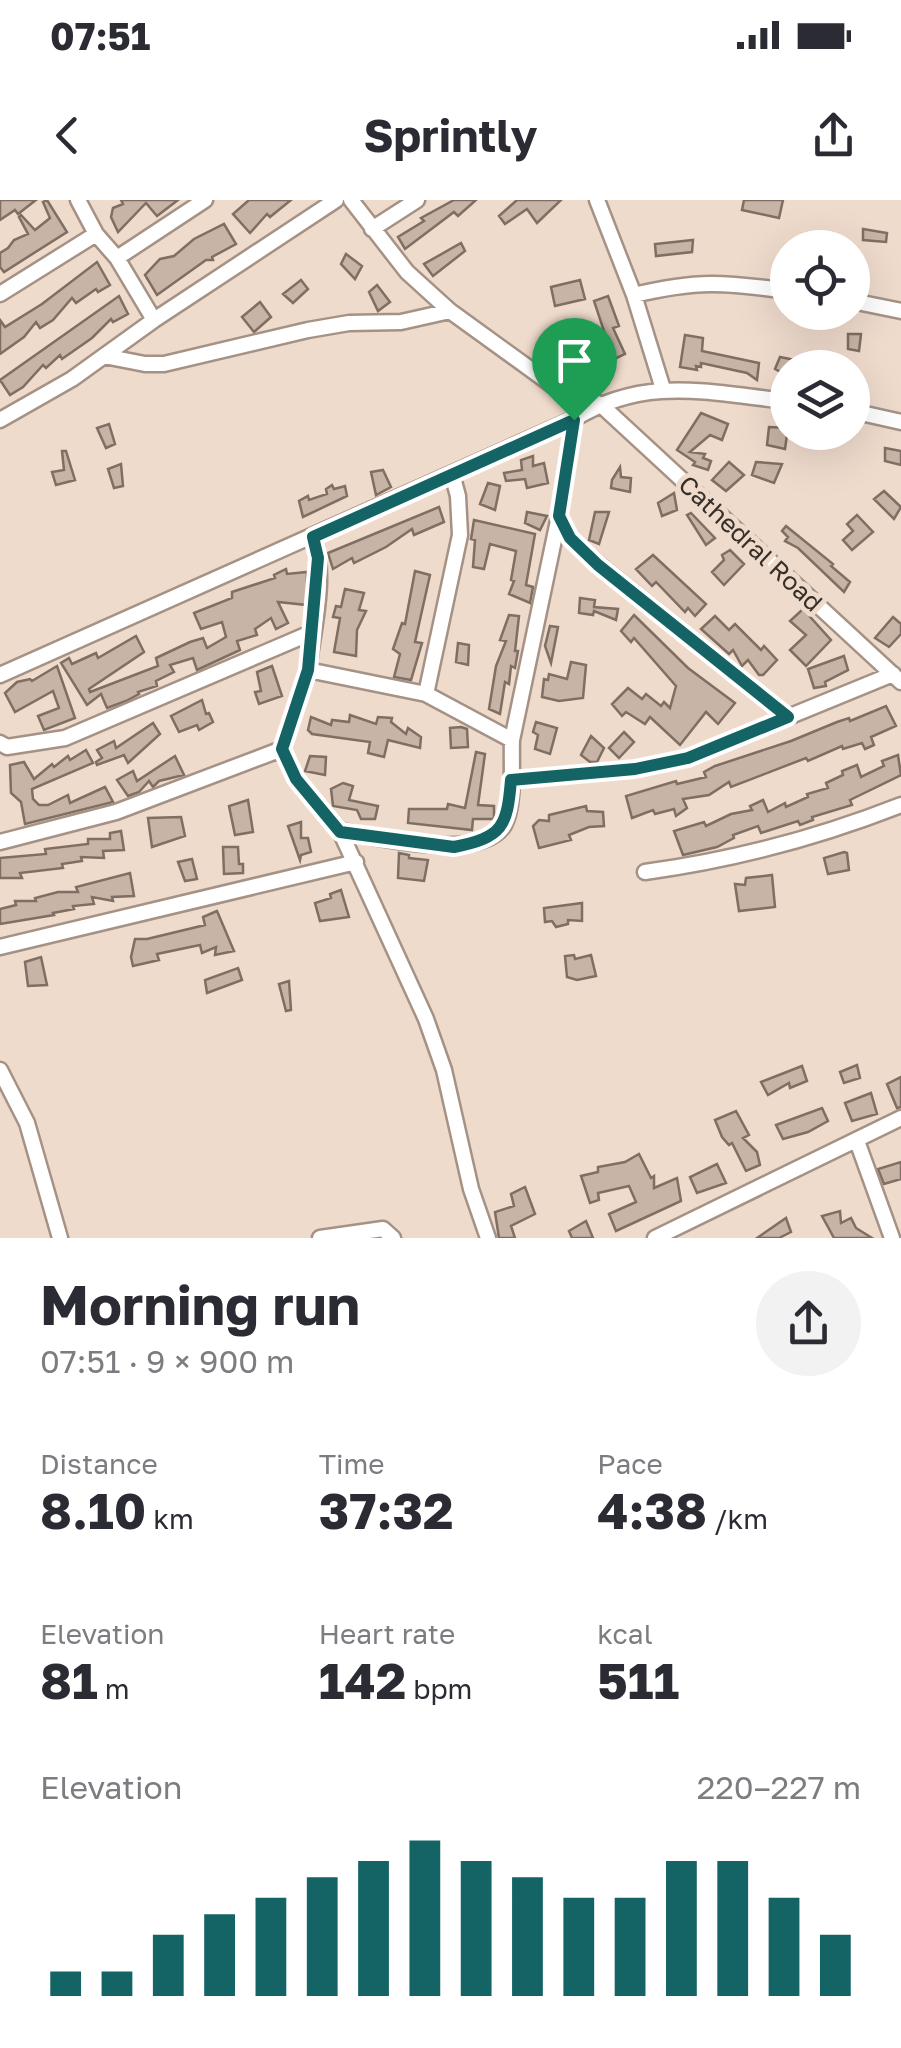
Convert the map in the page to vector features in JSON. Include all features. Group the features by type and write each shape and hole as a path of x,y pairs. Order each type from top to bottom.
{"street":[{"path":"78,200 154,320"},
{"path":"117,258 205,200"},
{"path":"0,420 72,379 336,200"},
{"path":"351,200 407,272 450,312 555,388 600,404"},
{"path":"372,229 416,200"},
{"path":"597,200 634,295 663,389"},
{"path":"0,294 96,234"},
{"path":"634,295 684,283 770,289"},
{"path":"870,304 901,310"},
{"path":"104,356 164,364 349,323 401,322 450,312"},
{"path":"0,675 574,420 600,404 663,389 770,399"},
{"name":"Cathedral Road","path":"600,404 897,678"},
{"path":"870,415 901,422"},
{"path":"340,832 454,847 497,833 503,826 511,780 512,740 559,516 574,420"},
{"path":"426,694 460,535 458,496 452,474"},
{"path":"559,516 570,538 598,565 788,717"},
{"path":"313,537 318,558 308,670 282,749 296,779 340,832 356,862 438,1053 470,1189 488,1238"},
{"path":"0,743 21,746 65,738 312,632"},
{"path":"308,670 426,694 512,740"},
{"path":"511,780 635,769 688,758 897,678"},
{"path":"0,842 116,812 282,749"},
{"path":"644,872 710,864 787,846 901,805"},
{"path":"0,947 356,862"},
{"path":"0,1070 27,1123 60,1238"},
{"path":"655,1238 901,1118"},
{"path":"857,1141 892,1238"},
{"path":"320,1238 373,1228 383,1228 393,1238"}],"building":[{"path":"0,200 36,200 18,214 15,210 0,220"},
{"path":"47,200 67,232 4,272 0,253 28,234 19,217 35,230 50,218 43,202"},
{"path":"121,200 178,200 157,216 146,203 118,232 111,217 113,208 123,204"},
{"path":"249,200 291,200 270,217 267,214 250,233 233,214"},
{"path":"454,200 476,200 405,249 398,237 424,221 421,218"},
{"path":"517,200 561,200 537,223 527,209 505,224 499,216"},
{"path":"744,200 783,200 779,218 742,210"},
{"path":"224,224 236,244 157,295 145,275 160,259 174,256 194,239"},
{"path":"870,230 887,233 886,242 870,241"},
{"path":"693,240 692,252 656,256 655,244"},
{"path":"461,243 465,251 433,276 424,264"},
{"path":"346,254 362,266 355,279 341,264"},
{"path":"97,262 110,285 98,292 96,289 76,303 72,298 53,320 40,328 36,322 24,337 0,354 0,320 5,327"},
{"path":"301,280 308,289 293,303 283,294"},
{"path":"580,280 585,299 555,306 551,287"},
{"path":"377,285 390,302 378,311 369,292"},
{"path":"119,296 128,314 113,322 111,319 62,359 60,355 46,368 43,365 10,395 0,380"},
{"path":"608,296 619,326 613,328 625,354 602,365 600,360 573,368 564,354 606,337 594,301"},
{"path":"260,302 271,317 254,332 242,317"},
{"path":"848,334 861,334 859,350 848,349"},
{"path":"685,335 703,338 702,351 759,363 757,380 747,373 701,363 697,370 680,367"},
{"path":"701,413 728,424 722,440 710,435 690,452 705,454 703,458 711,461 708,470 693,465 695,462 677,450"},
{"path":"109,424 115,444 106,448 97,428"},
{"path":"885,448 901,451 901,465 885,461"},
{"path":"62,451 66,451 75,480 56,485 52,472 64,470"},
{"path":"533,456 533,466 544,463 548,483 527,488 525,479 506,481 504,473 522,470 521,460"},
{"path":"729,462 744,475 726,491 712,480"},
{"path":"756,462 782,464 774,483 752,475"},
{"path":"121,464 123,486 114,488 108,469"},
{"path":"620,467 621,477 631,478 630,492 611,488"},
{"path":"383,470 391,487 376,495 371,472"},
{"path":"488,483 500,486 495,510 480,504"},
{"path":"332,485 334,489 345,486 347,496 303,517 299,501 327,494 326,489"},
{"path":"884,491 901,507 894,519 874,499"},
{"path":"674,493 677,510 662,516 658,503"},
{"path":"439,507 444,522 414,535 412,529 386,547 333,569 328,553"},
{"path":"527,512 547,516 540,530 525,523"},
{"path":"595,512 609,512 599,544 589,540"},
{"path":"691,513 715,538 706,545 687,515"},
{"path":"857,515 873,532 852,550 843,540 853,531 847,524"},
{"path":"474,520 535,534 526,585 533,587 530,603 509,594 516,551 490,544 484,569 473,567"},
{"path":"786,526 850,582 844,592 798,548 785,541 788,537 782,531"},
{"path":"730,550 744,564 724,585 712,572 724,560 722,555"},
{"path":"653,555 706,604 695,616 688,608 685,612 656,582 652,586 636,569"},
{"path":"286,569 287,574 307,572 307,605 278,602 288,623 276,629 271,618 255,629 257,635 237,641 240,650 197,670 193,658 170,665 174,672 156,681 157,686 126,701 107,708 101,694 87,705 61,663 69,658 72,664 96,653 98,658 136,636 144,652 89,689 90,692 158,666 156,658 190,642 203,638 207,648 226,637 222,622 201,629 194,613 232,598 232,592 275,578"},
{"path":"415,571 430,575 415,642 422,643 411,680 394,677 400,654 393,649 402,623 405,624"},
{"path":"345,589 364,593 359,610 366,611 357,630 356,656 334,652 340,618 333,617 336,606 341,607"},
{"path":"580,598 595,600 594,607 618,609 616,620 594,611 593,615 579,613"},
{"path":"803,609 831,640 806,666 790,650 806,635 790,621"},
{"path":"509,615 519,616 518,651 509,684 505,682 500,714 489,709 496,666 506,641 500,640"},
{"path":"634,615 688,668 735,703 718,724 706,712 680,745 650,717 645,724 626,712 622,716 612,704 628,688 642,699 646,694 670,708 676,686 634,638 631,642 621,631"},
{"path":"715,616 729,630 735,624 777,660 763,675 748,660 742,666 733,650 729,654 701,629"},
{"path":"893,617 901,624 901,634 889,647 875,638"},
{"path":"550,626 558,627 551,663 545,646"},
{"path":"458,643 469,645 468,665 456,662"},
{"path":"844,656 848,670 825,682 826,686 814,688 808,669"},
{"path":"571,662 586,665 583,698 559,701 542,697 544,679 548,680 549,674 567,679"},
{"path":"57,666 75,718 44,730 38,716 59,708 53,691 15,712 5,693 17,682 32,681"},
{"path":"272,666 282,696 259,704 255,692 261,691 257,672"},
{"path":"202,700 213,722 199,730 197,725 179,732 171,716"},
{"path":"886,706 896,726 871,737 874,745 865,749 862,743 843,749 842,746 731,787 729,782 709,795 683,799 687,808 676,816 674,809 655,814 653,810 632,818 626,796 676,781 677,784 706,777 704,772 715,766"},
{"path":"350,715 376,724 378,717 392,718 391,722 406,734 408,728 421,737 420,748 388,740 384,757 368,753 370,742 312,734 308,730 311,717 331,725 332,720 349,722"},
{"path":"536,722 557,728 550,754 535,749"},
{"path":"153,723 160,734 128,763 124,755 97,765 102,758 97,750 114,741 116,748"},
{"path":"450,728 467,729 468,747 451,748"},
{"path":"624,732 634,742 619,758 609,748"},
{"path":"591,736 604,748 597,762 581,755"},
{"path":"86,750 93,763 32,789 33,799 39,805 48,805 68,795 70,803 105,787 113,802 25,824 21,802 11,793 10,765 24,762 34,779 52,764 54,767 68,756 70,760"},
{"path":"476,752 485,754 478,805 494,806 494,819 473,819 472,830 408,823 409,809 447,809 448,804 465,808"},
{"path":"898,755 901,775 850,800 852,805 812,817 813,820 800,825 798,821 761,833 758,826 733,835 717,847 683,855 674,831 704,822 706,826 731,814 752,810 750,806 763,800 768,812 785,803 786,807 808,797 807,794 828,788 826,783 843,775 842,771 857,765 861,777 884,766 882,761"},
{"path":"175,756 184,775 159,781 153,787 149,781 139,792 128,796 117,780 133,771 137,781"},
{"path":"310,756 326,757 325,775 305,771"},
{"path":"343,783 353,786 349,800 378,806 375,819 361,819 357,810 333,806 331,789"},
{"path":"248,800 253,832 235,835 229,806"},
{"path":"586,806 587,811 603,812 604,826 589,827 569,835 571,840 539,848 533,826 539,820 549,821 549,815"},
{"path":"181,817 185,836 152,847 148,818"},
{"path":"301,822 301,838 308,838 311,852 301,855 300,860 288,826"},
{"path":"121,831 124,850 103,851 104,858 81,857 82,861 62,864 63,868 20,873 22,878 0,878 0,858 46,854 45,849 88,844 88,839 110,839 110,833"},
{"path":"223,847 238,847 243,873 224,874"},
{"path":"844,852 849,870 828,874 824,858"},
{"path":"399,853 428,860 424,881 398,878"},
{"path":"192,859 197,879 185,881 178,862"},
{"path":"130,873 134,896 112,897 113,901 92,897 94,904 0,924 0,909 16,905 15,901 78,892 76,887"},
{"path":"772,875 775,907 739,911 735,884 745,885 746,878"},
{"path":"341,890 349,917 320,921 315,903"},
{"path":"582,903 582,921 568,920 568,924 556,927 552,921 545,922 544,908"},
{"path":"217,911 234,951 215,955 216,947 202,953 200,945 157,954 159,960 133,966 135,939 205,925 203,917"},
{"path":"574,955 575,959 591,955 596,976 577,980 567,977 565,956"},
{"path":"41,957 47,985 28,986 25,962"},
{"path":"238,968 242,980 207,993 205,980"},
{"path":"289,981 291,1010 286,1011 279,984"},
{"path":"857,1065 860,1078 844,1083 840,1072"},
{"path":"802,1066 807,1081 790,1088 789,1083 768,1095 761,1082"},
{"path":"901,1077 901,1107 897,1108 887,1084"},
{"path":"871,1093 877,1114 852,1121 845,1103"},
{"path":"822,1108 828,1121 783,1139 776,1125"},
{"path":"736,1111 749,1135 743,1138 757,1152 760,1165 746,1171 715,1120"},
{"path":"639,1154 651,1178 654,1176 654,1188 677,1178 681,1201 616,1231 609,1214 636,1202 629,1186 598,1193 599,1200 590,1203 581,1176"},
{"path":"901,1162 901,1179 884,1184 878,1169"},
{"path":"717,1164 726,1183 697,1193 690,1177"},
{"path":"525,1187 535,1214 511,1226 515,1238 499,1238 495,1212 514,1206 511,1194"},
{"path":"840,1211 841,1223 851,1218 856,1228 872,1238 834,1238 822,1216"},
{"path":"786,1218 791,1232 779,1238 757,1238"},
{"path":"586,1221 593,1238 572,1238 569,1231"}],"route":[{"path":"574,420 559,516 570,538 598,565 788,717 688,758 635,769 511,780 503,826 497,833 471,844 454,847 340,832 296,779 282,749 308,670 318,558 313,537 574,420"}]}
